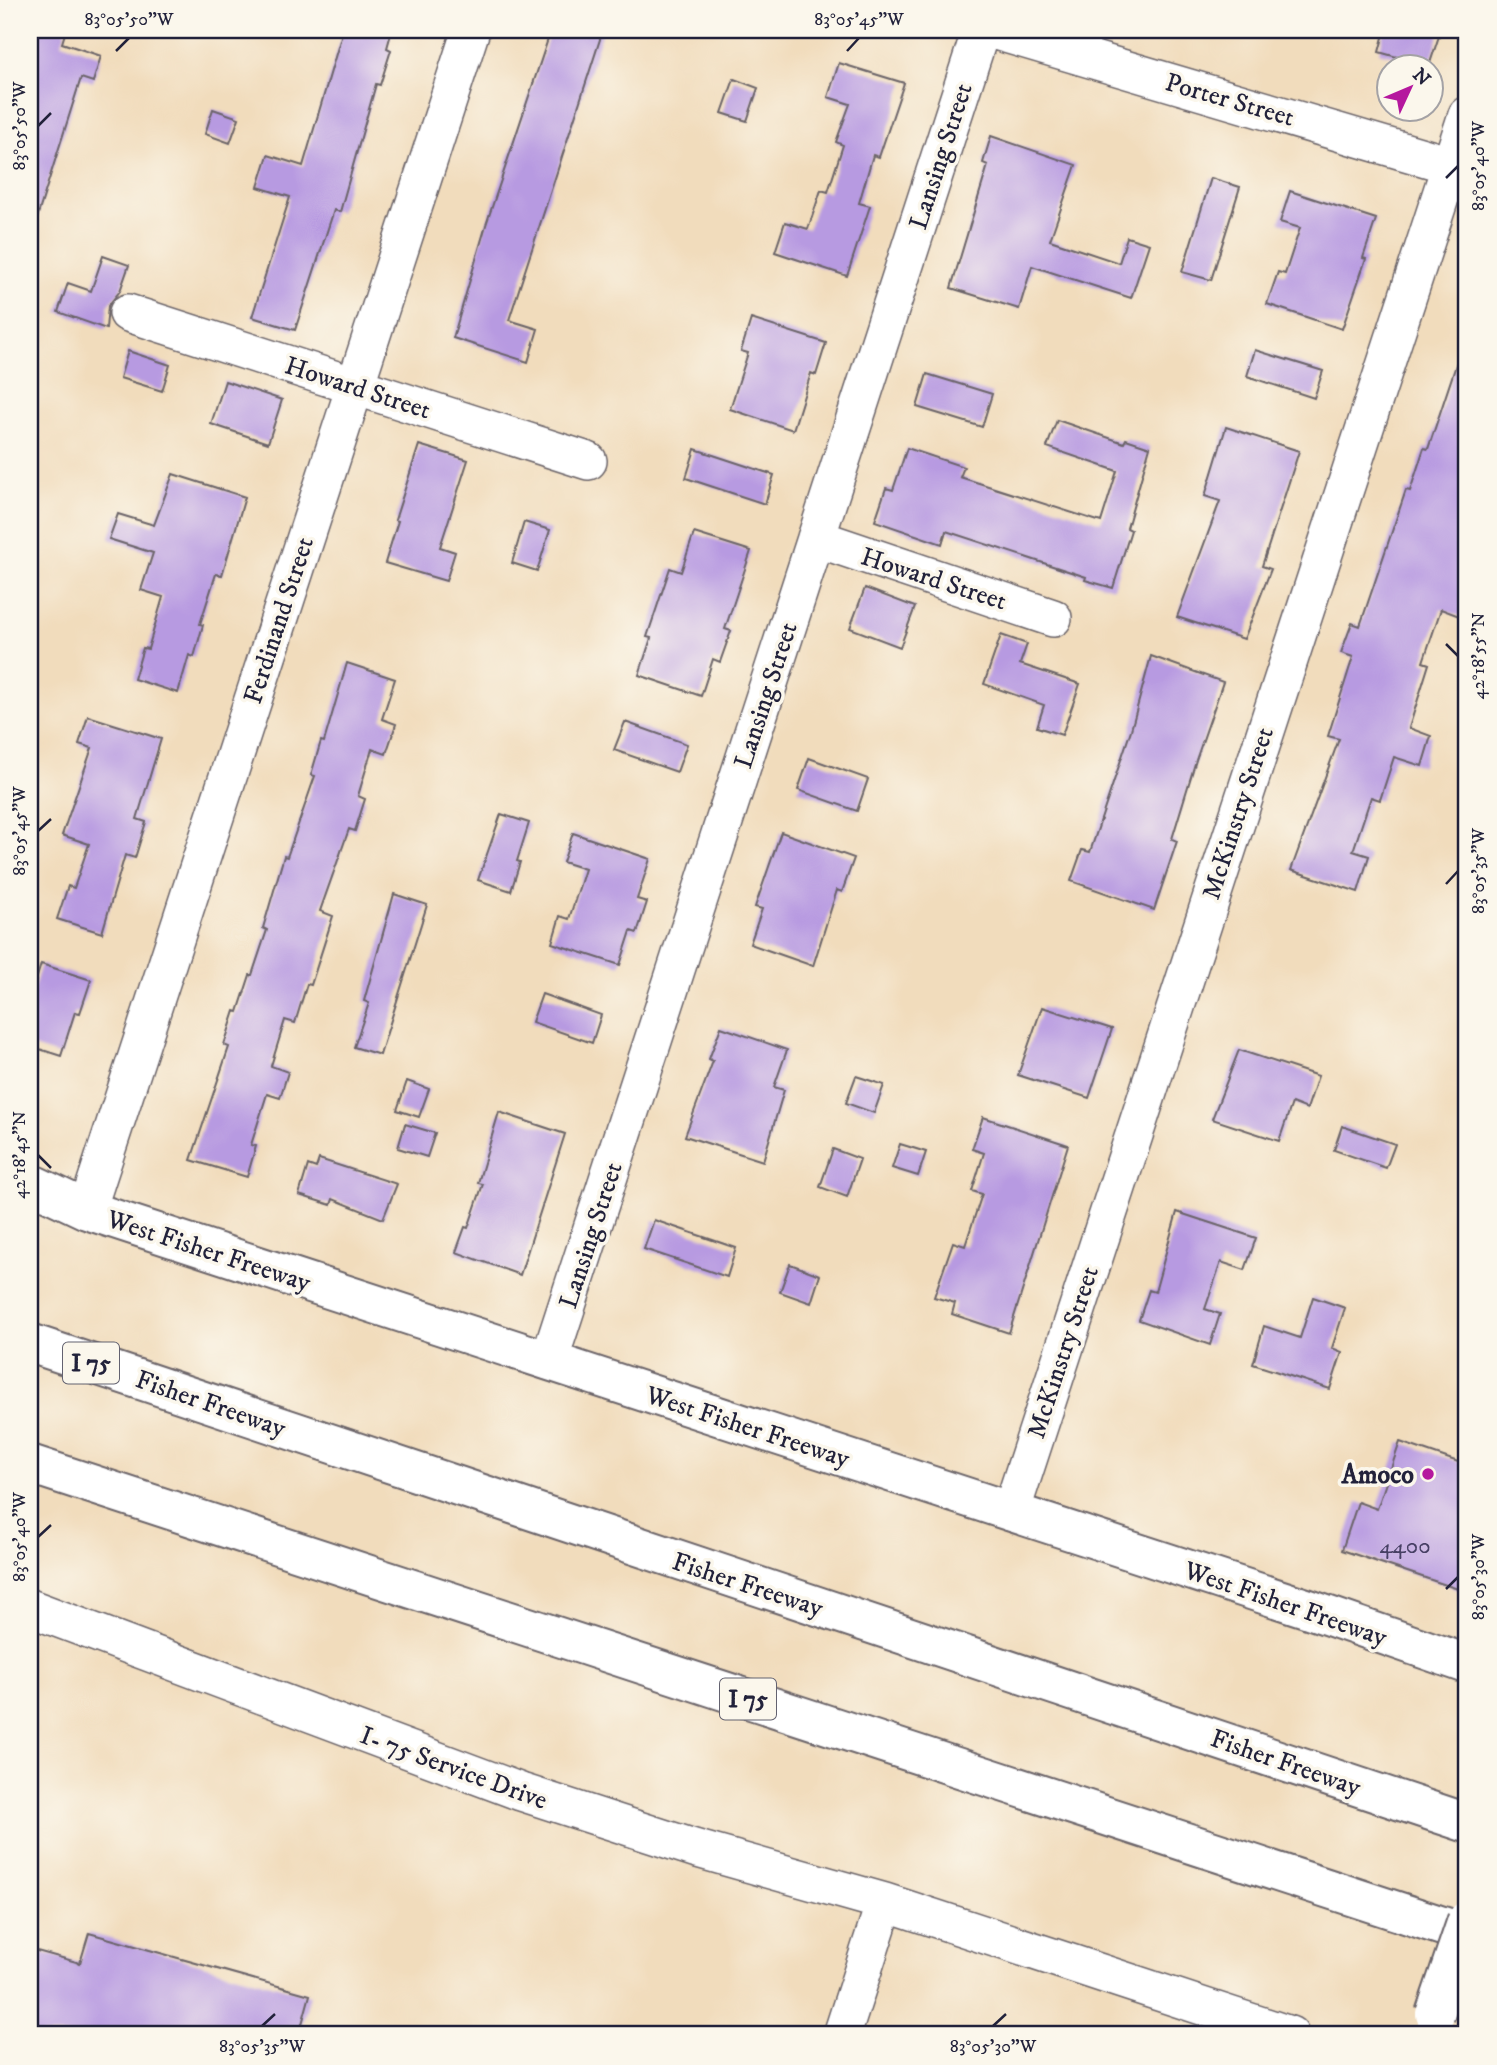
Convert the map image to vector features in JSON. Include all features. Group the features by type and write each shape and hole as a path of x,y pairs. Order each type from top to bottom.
{"main road":[{"name":"West Fisher Freeway","path":"30,1183 87,1210 1011,1511 1467,1664"},
{"path":"30,1325 153,1383"},
{"name":"Fisher Freeway","path":"30,1343 1467,1823"},
{"name":"I 75","path":"30,1464 1467,1934"},
{"path":"1432,2024 1467,1920"}],"street":[{"name":"Ferdinand Street","path":"87,1210 471,30"},
{"name":"Lansing Street","path":"550,1361 981,30"},
{"name":"Porter Street","path":"992,30 1459,168"},
{"name":"McKinstry Street","path":"1011,1511 1459,168 1467,115"},
{"name":"Howard Street","path":"128,313 588,461"},
{"name":"Howard Street","path":"816,538 1053,618"},
{"name":"I- 75 Service Drive","path":"30,1608 521,1792 694,1848 886,1902"},
{"path":"842,2035 886,1902 1290,2035"}],"building":[{"path":"30,30 66,30 62,43 101,56 93,82 81,78 35,224 30,223"},
{"path":"343,30 392,30 387,48 391,50 380,85 376,84 340,212 334,210 295,330 252,317 290,197 258,187 268,155 303,166"},
{"path":"551,30 603,30 509,320 538,329 528,362 453,338 486,225"},
{"path":"1385,30 1441,30 1434,52 1379,52"},
{"path":"839,63 904,83 879,157 873,155 859,203 870,206 847,276 775,252 785,222 808,229 821,190 828,192 843,145 836,142 850,104 828,97"},
{"path":"734,79 758,88 747,121 722,113"},
{"path":"213,109 239,118 230,143 205,134"},
{"path":"991,136 1076,165 1050,240 1119,263 1127,237 1149,244 1131,298 1032,266 1019,309 951,288 988,165 983,163"},
{"path":"1211,178 1240,187 1211,280 1182,272"},
{"path":"1290,191 1376,219 1363,258 1366,259 1342,329 1267,304 1278,272 1285,274 1300,228 1280,222"},
{"path":"103,256 129,265 120,291 108,306 106,329 58,312 68,283 91,291"},
{"path":"751,319 826,343 816,375 811,373 793,430 730,409 748,353 741,351"},
{"path":"1463,344 1467,345 1467,619 1441,609 1423,662 1429,664 1409,728 1431,736 1422,766 1394,757 1380,800 1371,797 1353,851 1369,856 1358,892 1291,870 1339,739 1328,736 1353,657 1341,653 1352,623 1360,626 1406,490 1410,491 1424,448 1428,449"},
{"path":"1255,350 1323,371 1314,398 1247,376"},
{"path":"128,351 170,365 162,391 120,378"},
{"path":"927,374 992,394 982,427 917,407"},
{"path":"225,381 282,400 268,443 211,424"},
{"path":"1057,420 1124,443 1126,439 1150,447 1127,528 1131,530 1113,588 946,531 942,544 875,521 886,488 893,490 907,448 964,467 960,477 1101,522 1117,471 1047,447"},
{"path":"1226,427 1299,451 1262,566 1271,569 1244,639 1177,617 1220,501 1205,496"},
{"path":"419,445 468,460 440,547 455,552 446,581 385,563 398,521 395,520"},
{"path":"695,449 774,475 765,504 686,478"},
{"path":"173,474 245,497 222,575 216,574 200,624 203,625 194,657 189,655 178,693 134,679 143,648 148,649 163,597 141,590 153,553 109,539 118,514 154,525"},
{"path":"524,522 550,530 537,571 512,563"},
{"path":"694,533 751,551 725,629 731,631 720,662 713,659 701,696 639,675 651,638 647,637 670,568 681,572"},
{"path":"865,588 915,607 900,647 850,628"},
{"path":"1001,635 1027,644 1020,664 1080,684 1062,735 1037,727 1044,705 984,684"},
{"path":"1151,656 1223,682 1172,839 1177,841 1154,910 1071,881 1082,850 1090,852 1131,730"},
{"path":"347,663 395,679 382,719 396,724 386,754 372,749 358,796 365,799 355,831 349,829 320,911 333,916 311,985 307,984 295,1023 285,1020 271,1066 288,1072 280,1098 267,1094 251,1145 256,1146 247,1177 191,1160 229,1047 224,1045 235,1011 238,1012 267,930 263,928 284,856 287,857 315,776 311,775 321,741 324,742"},
{"path":"88,716 161,739 137,819 146,822 135,858 125,855 102,933 57,919 68,886 74,888 89,844 62,835 92,748 79,744"},
{"path":"625,722 687,744 677,772 614,750"},
{"path":"809,758 868,779 857,811 798,790"},
{"path":"501,814 529,823 511,891 478,880"},
{"path":"781,832 854,858 842,892 837,890 813,966 750,944 762,909 755,907"},
{"path":"573,833 650,859 637,899 647,902 637,933 631,931 620,965 552,943 560,916 569,919 585,869 563,862"},
{"path":"394,894 427,905 380,1055 354,1047 369,1003 364,1001"},
{"path":"41,964 91,980 80,1013 75,1012 61,1056 30,1046 30,1000"},
{"path":"542,994 601,1015 592,1043 532,1022"},
{"path":"1042,1007 1112,1029 1089,1098 1018,1075"},
{"path":"721,1027 787,1050 774,1087 784,1090 763,1161 685,1136 713,1061 709,1059"},
{"path":"1239,1050 1318,1076 1307,1109 1292,1103 1279,1141 1212,1119"},
{"path":"856,1076 884,1085 874,1113 846,1103"},
{"path":"407,1081 429,1089 419,1117 397,1110"},
{"path":"499,1112 565,1134 520,1275 456,1252 465,1227 468,1228 483,1184 478,1183"},
{"path":"983,1117 1068,1145 1009,1333 952,1314 955,1303 934,1297 953,1242 965,1246 982,1194 972,1191 984,1153 972,1149"},
{"path":"405,1124 435,1133 427,1157 398,1148"},
{"path":"1342,1126 1395,1144 1386,1168 1334,1150"},
{"path":"900,1144 926,1152 918,1176 892,1168"},
{"path":"833,1149 860,1159 847,1197 820,1187"},
{"path":"319,1159 397,1184 383,1219 333,1199 331,1205 299,1195 308,1165 316,1168"},
{"path":"1177,1212 1256,1238 1245,1270 1221,1262 1205,1309 1220,1314 1210,1345 1139,1320 1149,1290 1155,1292"},
{"path":"654,1220 736,1248 727,1277 644,1249"},
{"path":"790,1264 820,1275 811,1303 780,1292"},
{"path":"1313,1297 1345,1308 1332,1348 1342,1352 1330,1389 1253,1364 1264,1326 1300,1338"},
{"name":"Amoco","path":"1400,1442 1467,1465 1467,1592 1342,1550 1358,1502 1377,1509"},
{"path":"89,1933 310,1995 299,2035 30,2035 30,1949 80,1963"}],"place":[{"name":"Amoco","path":"1428,1474"}]}
